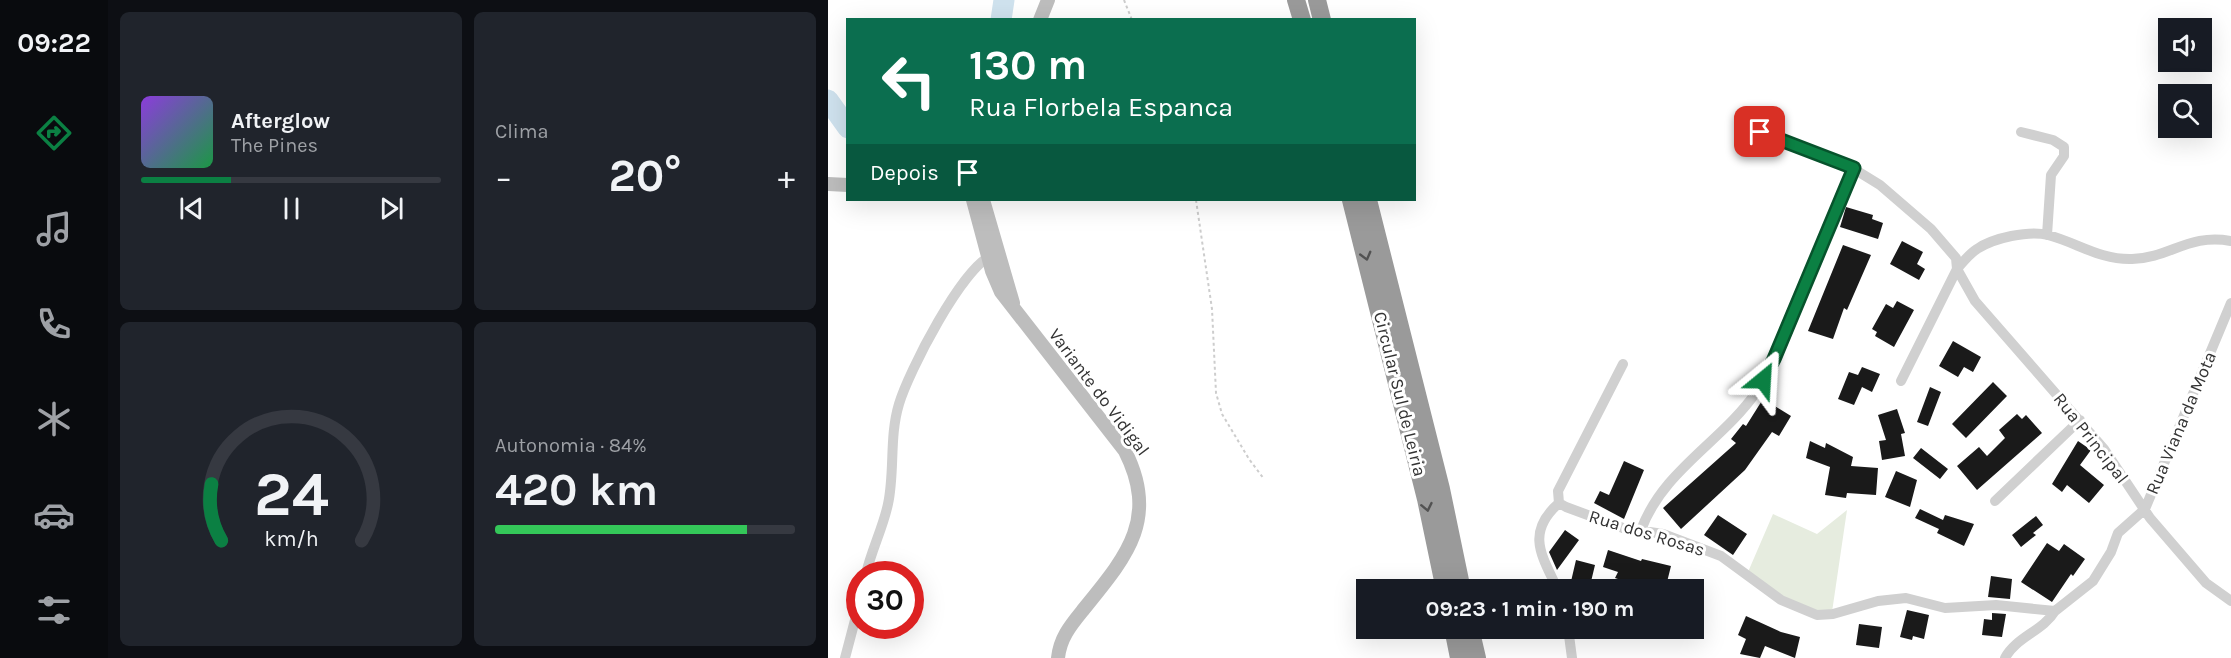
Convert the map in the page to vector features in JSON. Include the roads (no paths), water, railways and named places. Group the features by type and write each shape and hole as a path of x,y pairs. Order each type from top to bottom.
{"highway":[{"path":"1296,0 1301,18"},
{"path":"1317,0 1322,18"},
{"name":"Circular Sul de Leiria","path":"1351,201 1426,500 1443,579"},
{"name":"Circular Sul de Leiria","path":"1368,201 1433,456 1460,579"},
{"path":"1455,639 1459,658"},
{"path":"1473,639 1477,658"}],"street":[{"path":"1041,18 1048,0"},
{"name":"Rua Principal","path":"1743,126 1854,168 1880,185 1950,248 1956,258 1957,269 1975,301 2104,449 2182,558 2206,583 2231,601"},
{"path":"2020,132 2053,140 2064,147 2064,156 2051,174 2047,235"},
{"path":"1641,530 1648,512 1664,487 1739,412 1763,380 1774,359 1854,168"},
{"path":"828,184 846,185"},
{"name":"Variante do Vidigal","path":"973,201 1014,308 1125,451 1136,471 1140,496 1138,517 1124,560 1065,633 1058,658"},
{"name":"Variante do Vidigal","path":"983,201 994,254"},
{"path":"1901,381 1957,269 1970,254 1984,245 2029,235 2047,235 2094,254 2128,259 2150,257 2194,241 2231,241"},
{"path":"870,561 888,504 893,435 899,404 932,332 960,287 994,254"},
{"name":"Rua Viana da Mota","path":"2145,509 2231,303"},
{"path":"1552,579 1540,555 1538,545 1542,526 1550,511 1559,503 1558,491 1623,364"},
{"path":"1995,501 2080,420"},
{"name":"Rua dos Rosas","path":"1559,503 1623,528 1663,534 1721,556 1781,600 1817,615 1833,614 1878,601 1906,598 1946,608 1995,605 2055,611"},
{"path":"2005,658 2014,647 2050,619 2055,611 2093,581 2118,533 2145,509"},
{"path":"845,658 850,639"},
{"path":"1569,639 1572,658"}],"waterway":[{"path":"1001,18 1004,0"},
{"path":"828,100 846,125"}]}
